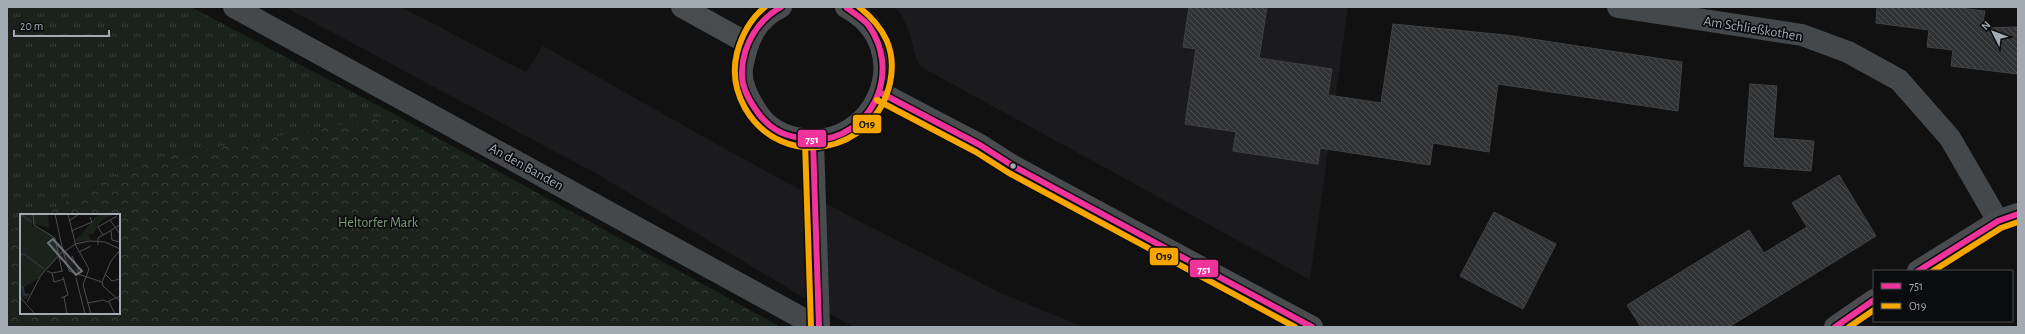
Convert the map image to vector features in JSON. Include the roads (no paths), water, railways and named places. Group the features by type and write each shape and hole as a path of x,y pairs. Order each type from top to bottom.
{"street":[{"name":"An den Banden","path":"234,7 819,327"},
{"path":"682,7 747,43"},
{"path":"781,7 758,24 747,43 742,70 747,97 762,120 785,136 812,142 834,136 855,127 871,111 881,93 885,70 882,48 872,28 857,13 846,7"},
{"name":"Am Schließkothen","path":"1618,7 1802,35 1848,52 1899,80 1950,138 2008,218"},
{"path":"881,93 980,145 1025,173 1312,327"},
{"path":"812,142 819,327"},
{"path":"1920,270 2008,218"},
{"path":"1834,327 1873,301"}],"park label":[{"name":"Heltorfer Mark","path":"378,223"}]}
